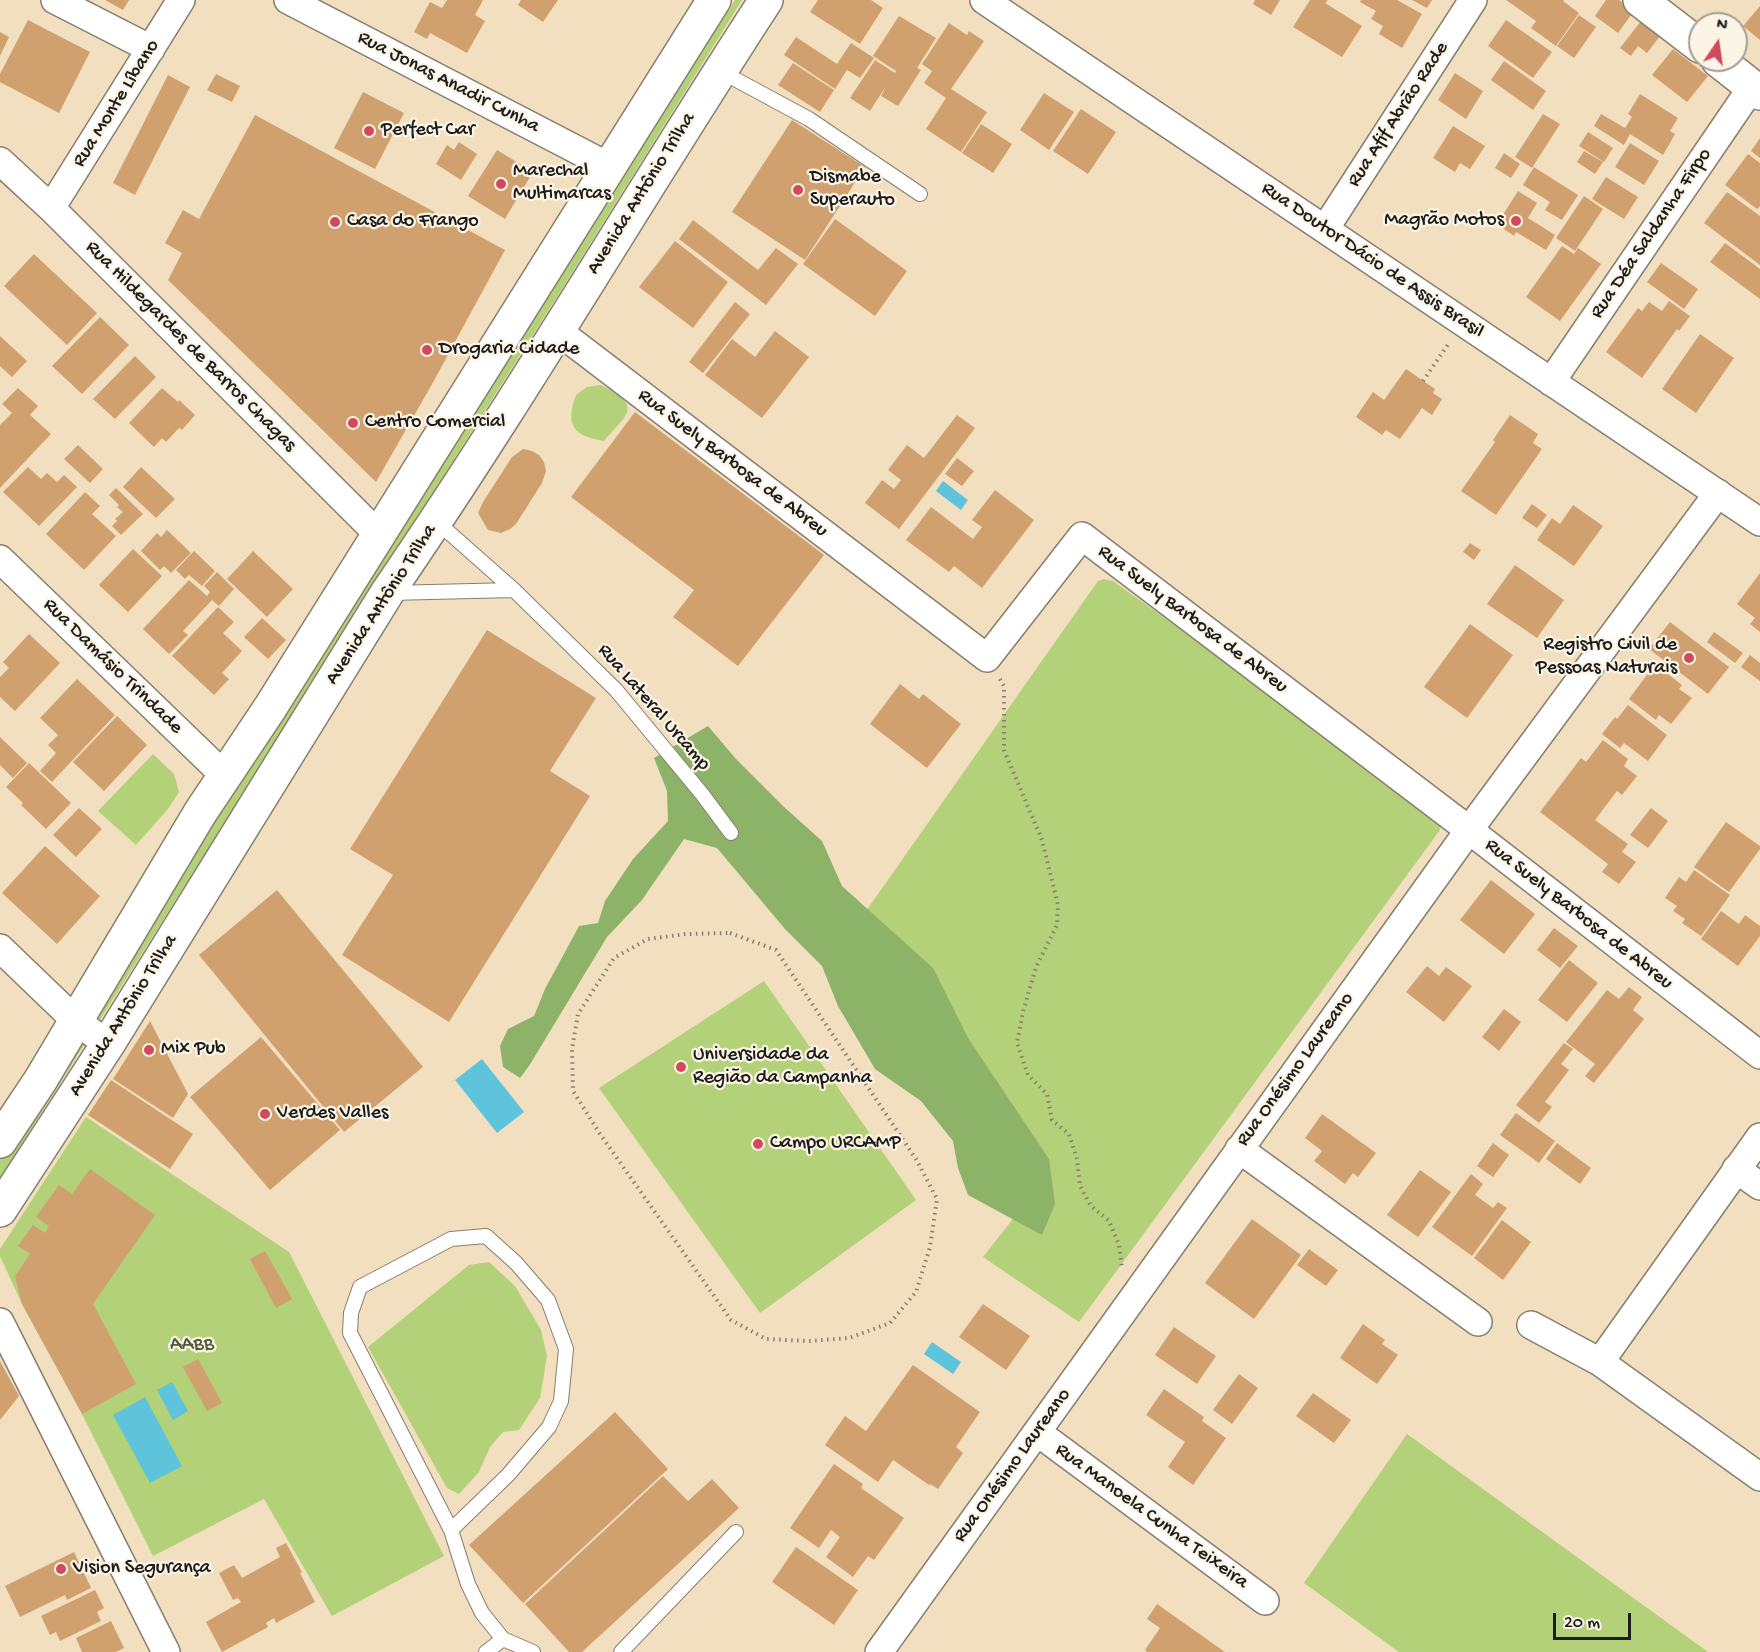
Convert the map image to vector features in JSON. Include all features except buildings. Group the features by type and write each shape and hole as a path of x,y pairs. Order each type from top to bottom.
{"main road":[{"name":"Avenida Antônio Trilha","path":"0,1142 76,1021 200,813 270,708 714,0"},
{"name":"Avenida Antônio Trilha","path":"0,1210 108,1044 387,593 558,331 766,0"},
{"path":"1640,0 1688,37"},
{"path":"1733,72 1756,90"}],"street":[{"path":"55,0 151,49"},
{"name":"Rua Monte Líbano","path":"51,208 181,0"},
{"name":"Rua Jonas Anadir Cunha","path":"288,0 608,166"},
{"name":"Rua Doutor Dácio de Assis Brasil","path":"984,0 1760,522"},
{"name":"Rua Afif Abrão Rade","path":"1325,229 1473,0"},
{"name":"Rua Déa Saldanha Firpo","path":"1551,382 1756,90"},
{"name":"Rua Hildegardes de Barros Chagas","path":"0,161 51,208 378,534"},
{"name":"Rua Suely Barbosa de Abreu","path":"558,331 987,658 1082,536 1760,1055"},
{"name":"Rua Onésimo Laureano","path":"879,1652 1469,830 1718,493"},
{"name":"Rua Damásio Trindade","path":"0,559 225,776"},
{"path":"0,948 76,1021 108,1044"},
{"path":"1599,1362 1760,1137"},
{"path":"1239,1149 1478,1322"},
{"path":"1736,1169 1760,1186"},
{"path":"0,1322 166,1652"},
{"path":"1531,1325 1599,1362 1760,1477"},
{"name":"Rua Manoela Cunha Teixeira","path":"1037,1432 1265,1601"}],"lane":[{"path":"720,71 809,119 920,194"},
{"name":"Rua Lateral Urcamp","path":"436,521 514,590 616,690 702,794 731,833"},
{"path":"387,593 514,590"},
{"path":"451,1530 508,1475 549,1427 561,1401 566,1349 548,1300 516,1263 486,1236 451,1239 360,1287 351,1313 350,1333 451,1530 468,1584 482,1613 502,1639 533,1652"},
{"path":"621,1652 736,1532"},
{"path":"486,1652 502,1639"}],"path":[{"path":"1423,381 1449,342"},
{"path":"987,658 1005,686 1004,750 1042,840 1058,905 1056,925 1036,967 1017,1043 1028,1075 1047,1094 1052,1120 1069,1134 1077,1159 1080,1186 1091,1206 1109,1221 1119,1245 1125,1310"},
{"path":"730,933 776,950 916,1159 937,1199 930,1247 916,1292 890,1323 849,1338 809,1341 766,1339 731,1320 600,1134 573,1091 572,1049 578,1014 614,958 648,939 686,934 730,933"}],"green space":[{"path":"735,0 742,0 0,1178 0,1159 330,642"},
{"path":"601,385 623,399 628,410 604,441 593,439 579,432 574,427 571,414 576,395 587,387"},
{"path":"1104,579 1113,581 1438,813 1441,820 1440,830 1079,1322 983,1257 1016,1215 852,931 1098,581"},
{"path":"708,726 736,759 822,841 842,886 933,968 968,1038 1049,1159 1055,1204 1042,1235 968,1195 958,1168 953,1141 921,1101 875,1069 838,1006 822,966 785,929 717,848 684,839 642,900 607,937 520,1078 503,1067 500,1046 508,1029 534,1016 545,989 579,926 598,923 605,901 633,859 668,821 667,791 654,758"},
{"path":"153,754 174,774 179,792 168,809 136,845 98,811"},
{"name":"Campo URCAMP","path":"764,981 916,1200 760,1313 599,1088"},
{"name":"AABB","path":"86,1117 289,1252 444,1556 332,1616 264,1499 153,1556 82,1414 22,1304 0,1256 0,1249"},
{"path":"489,1262 515,1286 541,1330 547,1356 540,1398 519,1430 503,1432 490,1447 479,1472 459,1494 447,1488 368,1347 469,1265"},
{"path":"1407,1434 1708,1652 1399,1652 1304,1583"}],"water":[{"path":"943,481 968,500 961,510 936,491"},
{"path":"482,1059 524,1112 497,1133 455,1080"},
{"path":"932,1342 961,1362 953,1374 924,1354"},
{"path":"172,1382 188,1411 173,1420 157,1390"},
{"path":"145,1397 182,1466 150,1483 113,1415"}],"place":[{"name":"Perfect Car","path":"369,131"},
{"name":"Marechal Multimarcas","path":"501,184"},
{"name":"Dismabe Superauto","path":"798,190"},
{"name":"Magrão Motos","path":"1516,221"},
{"name":"Casa do Frango","path":"335,222"},
{"name":"Drogaria Cidade","path":"427,350"},
{"name":"Centro Comercial","path":"353,423"},
{"name":"Registro Civil de Pessoas Naturais","path":"1689,658"},
{"name":"Mix Pub","path":"149,1050"},
{"name":"Universidade da Região da Campanha","path":"681,1067"},
{"name":"Verdes Valles","path":"265,1114"},
{"name":"Campo URCAMP","path":"758,1144"},
{"name":"Vision Segurança","path":"61,1569"}]}
